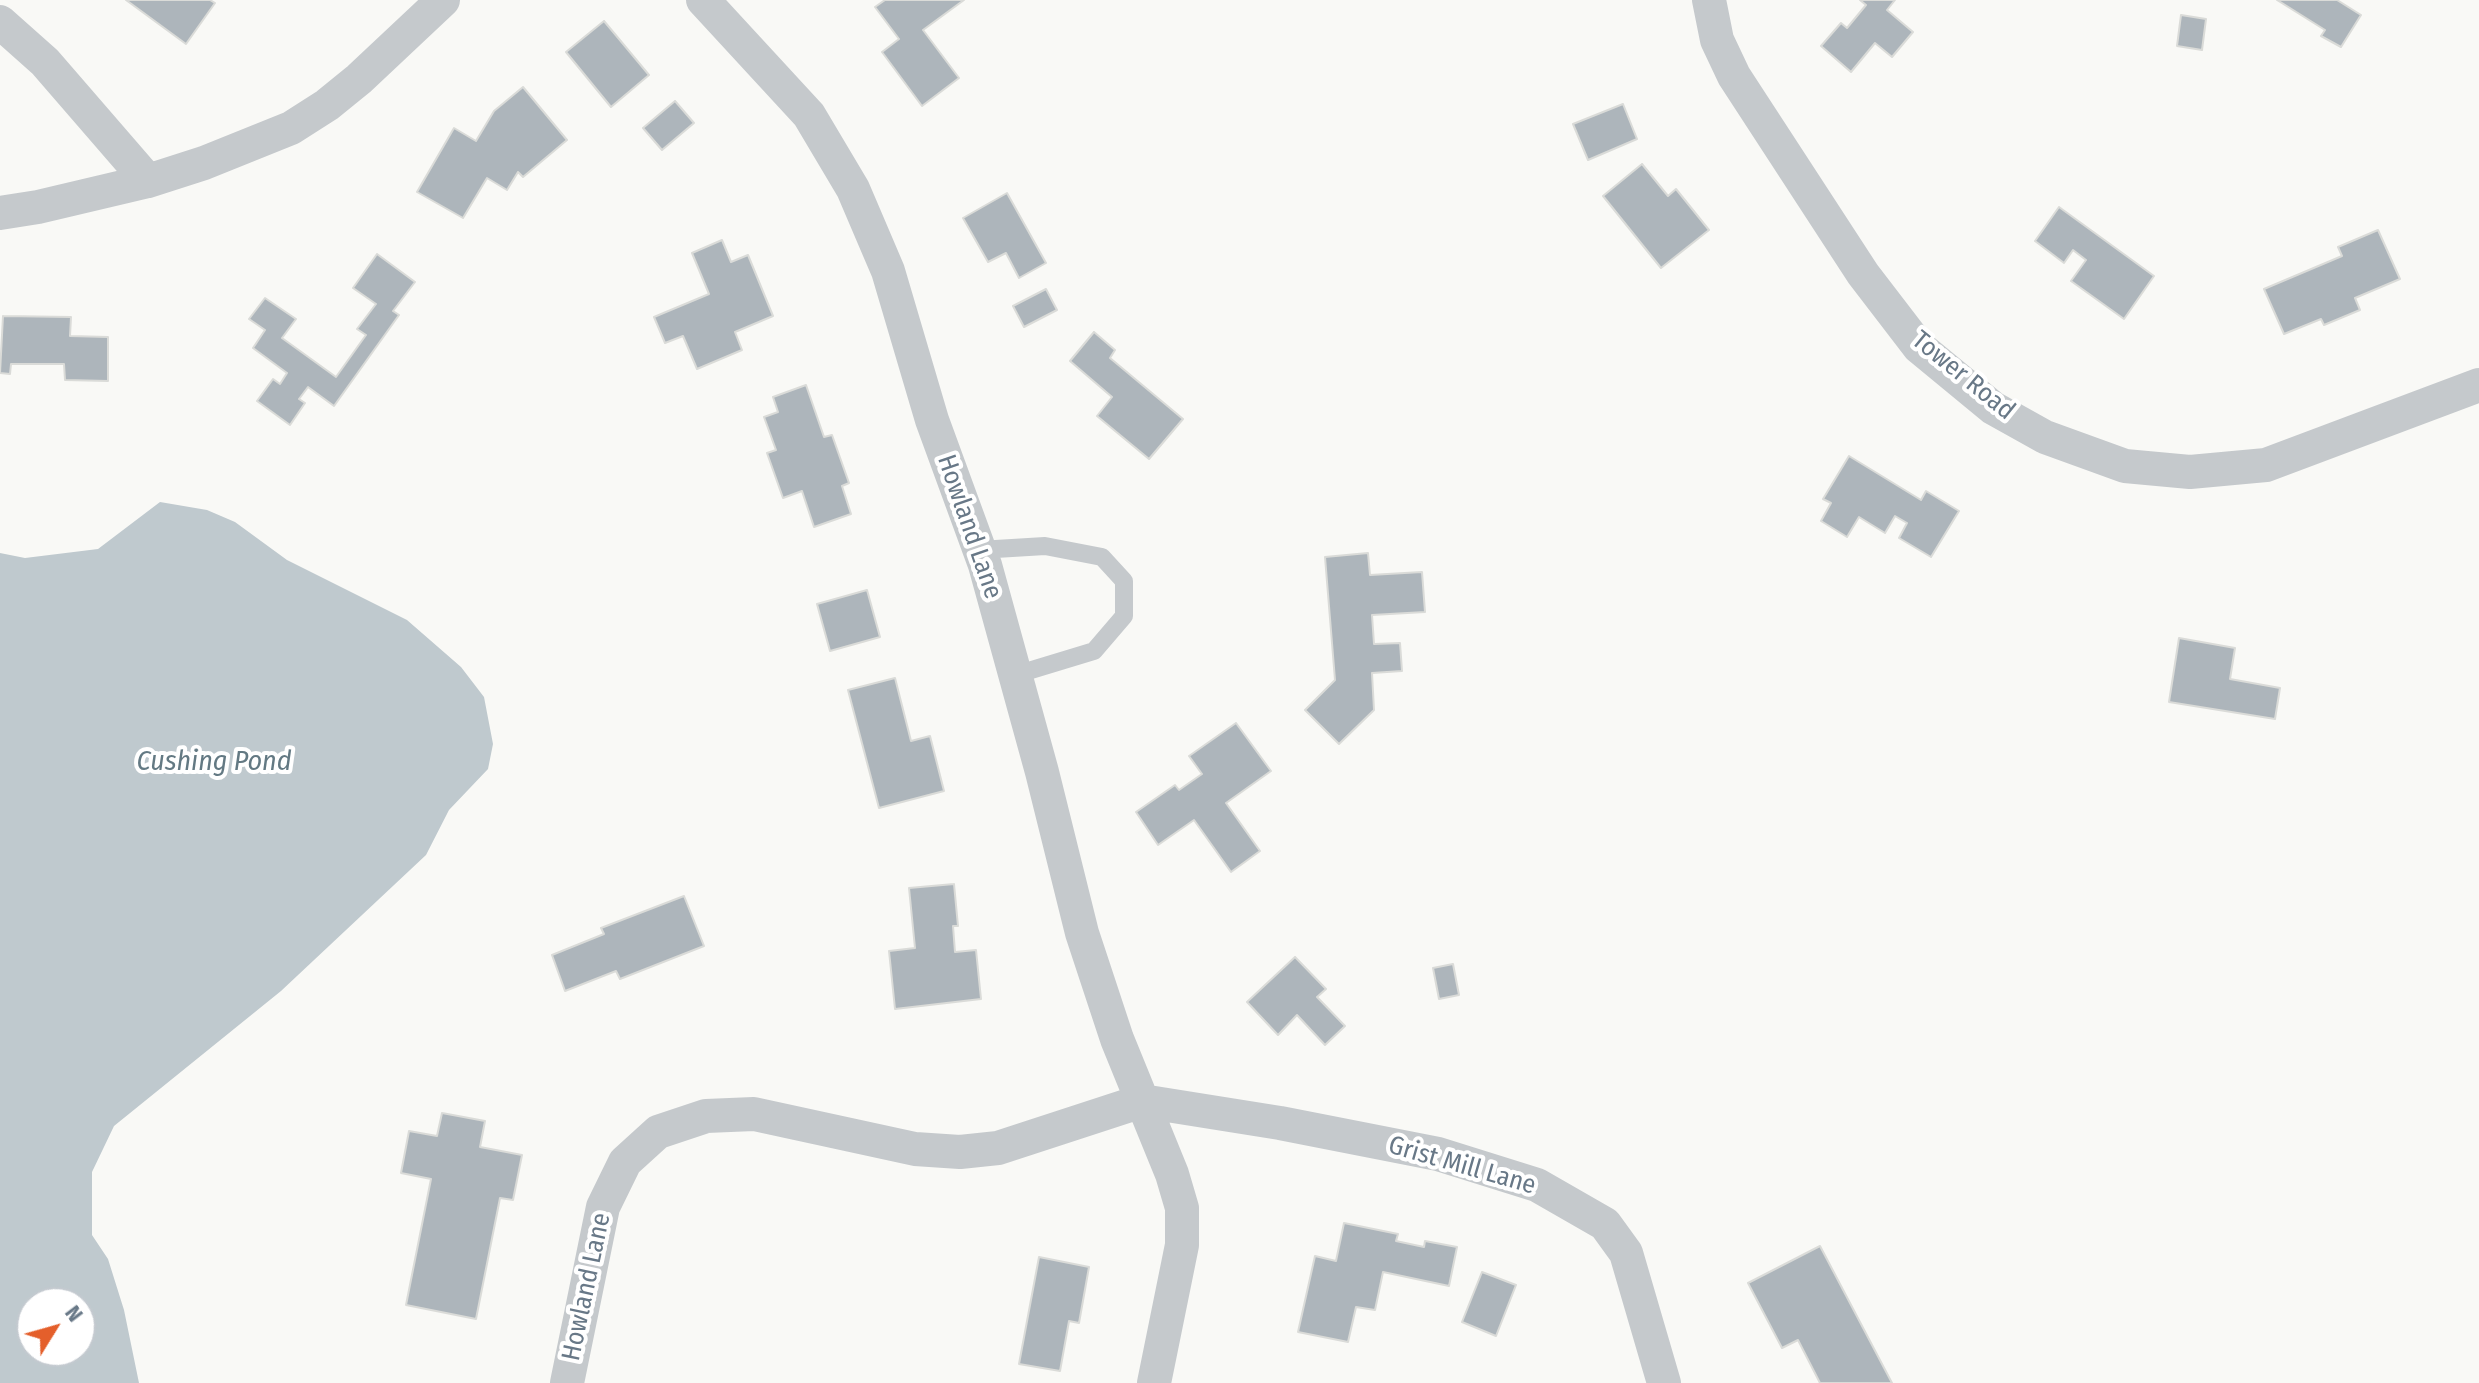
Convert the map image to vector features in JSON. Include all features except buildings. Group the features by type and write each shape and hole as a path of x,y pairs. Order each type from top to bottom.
{"street":[{"path":"0,213 148,181 204,163 291,128 338,96 443,0"},
{"name":"Howland Lane","path":"703,0 809,115 853,189 888,271 932,420 979,550 1082,933 1117,1039 1172,1174 1182,1208 1182,1245 1154,1383"},
{"name":"Tower Road","path":"1709,0 1717,40 1734,76 1863,274 1919,347 1993,408 2045,437 2125,466 2190,472 2266,465 2479,385"},
{"path":"0,22 45,62 148,181"},
{"name":"Howland Lane","path":"567,1383 603,1207 625,1162 658,1132 706,1116 754,1114 915,1149 960,1152 998,1148 1142,1101"},
{"name":"Grist Mill Lane","path":"1142,1101 1280,1123 1438,1154 1537,1185 1605,1224 1626,1253 1664,1383"}],"lane":[{"path":"979,550 1045,546 1102,557 1124,581 1124,616 1094,651 1015,675"}],"water":[{"name":"Cushing Pond","path":"160,502 207,510 235,522 287,560 407,620 461,667 484,697 493,744 488,769 449,810 426,855 281,991 114,1126 92,1172 92,1235 108,1259 124,1310 139,1383 0,1383 0,553 25,558 98,549"}]}
